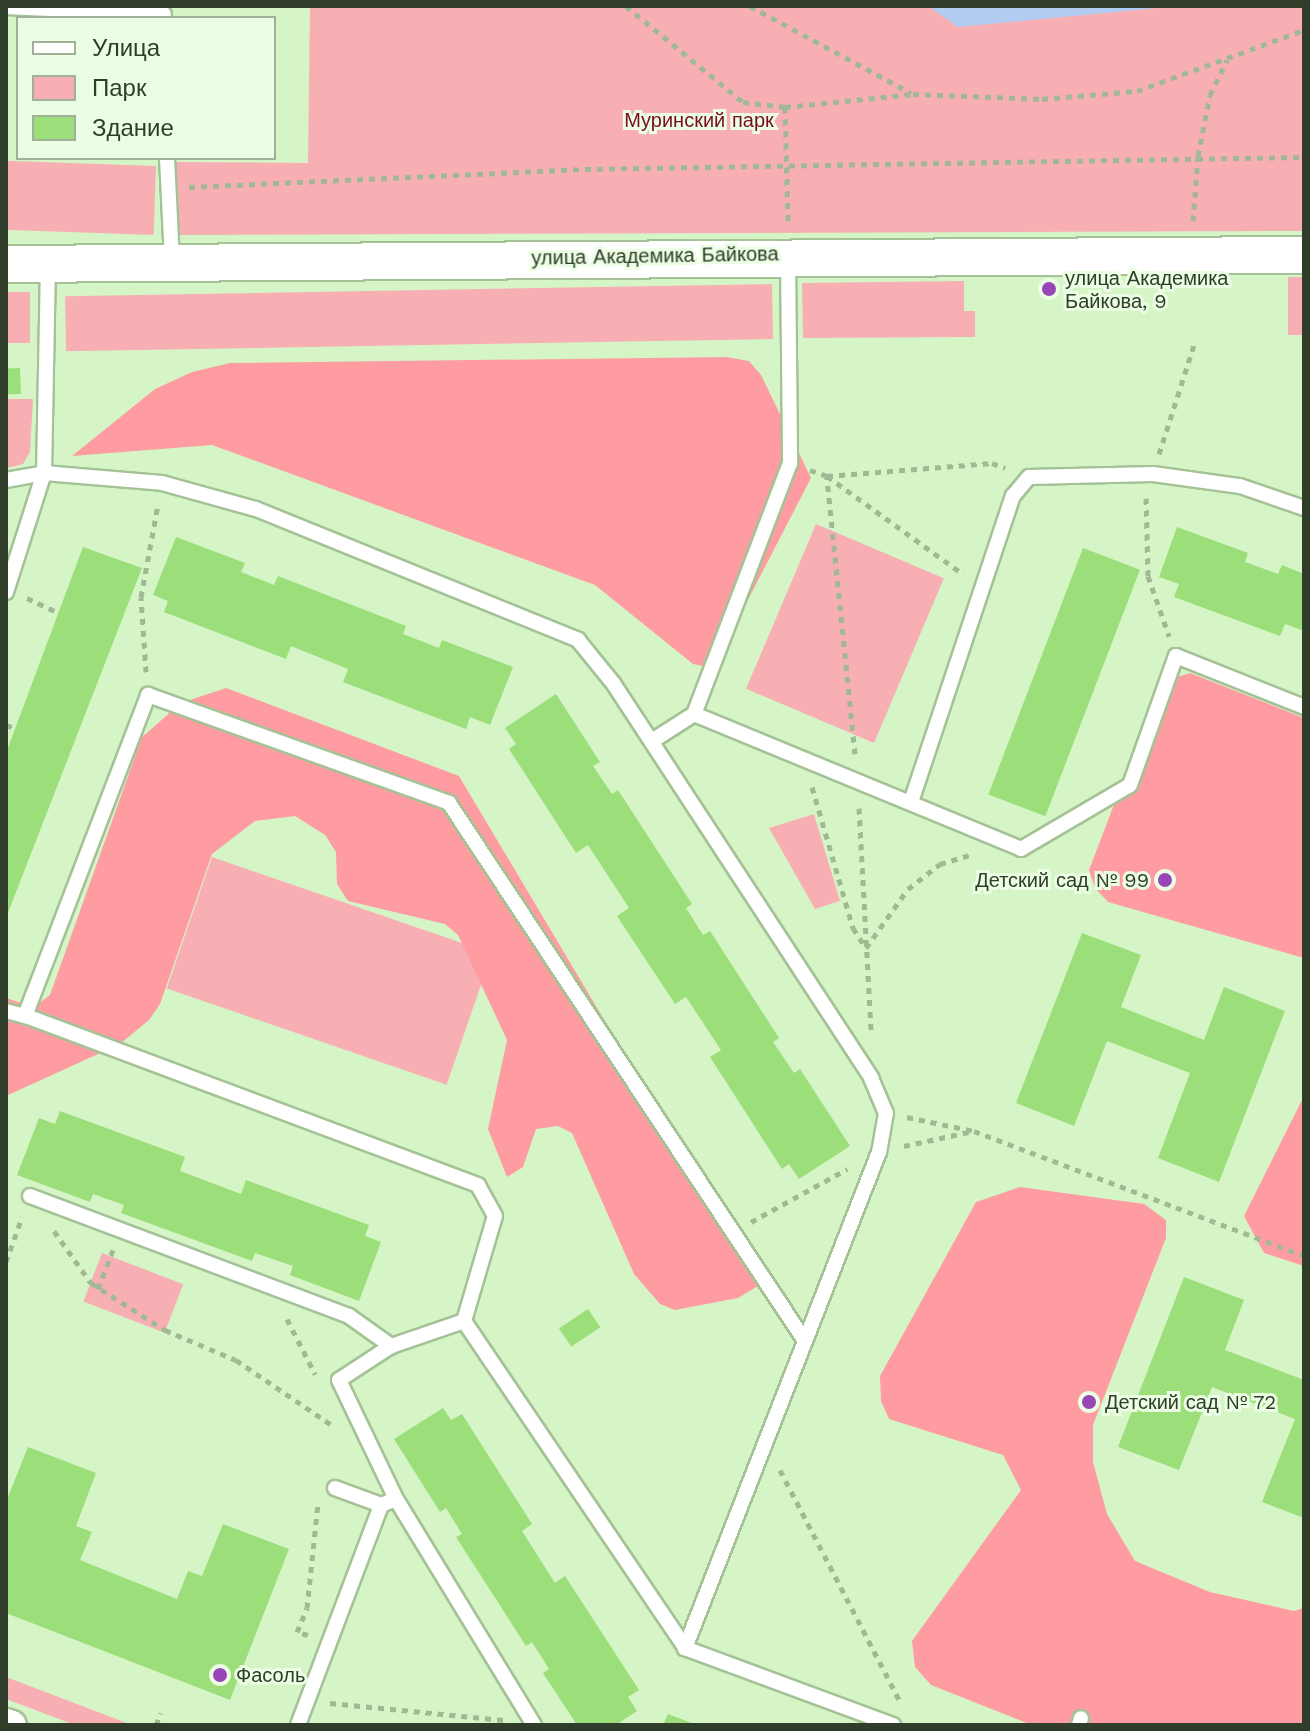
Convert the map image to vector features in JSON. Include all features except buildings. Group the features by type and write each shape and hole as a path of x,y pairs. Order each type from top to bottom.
{"street":[{"name":"улица Академика Байкова","path":"6,264 788,255 1304,255"}],"lane":[{"path":"6,7 165,13"},
{"path":"167,160 172,261"},
{"path":"652,741 694,714 790,463 788,255"},
{"path":"7,591 44,473 48,263"},
{"path":"6,480 44,473 162,483 256,509 578,640 652,741 871,1078 886,1113 879,1152 685,1648"},
{"path":"911,802 1013,496 1029,477 1153,474 1240,486 1304,508"},
{"path":"694,714 1021,849 1064,828 1130,785 1176,656 1304,707"},
{"path":"25,1016 148,695 449,803 805,1341"},
{"path":"6,1011 478,1185 495,1216 464,1321"},
{"path":"30,1196 349,1316 391,1346"},
{"path":"464,1321 391,1346 339,1380 396,1499 534,1725"},
{"path":"464,1321 685,1648 893,1725"},
{"path":"335,1488 381,1505 396,1499"},
{"path":"298,1725 381,1505"}],"path":[{"path":"626,6 743,102 785,107 913,94 1042,99 1137,91 1304,30"},
{"path":"750,6 913,94"},
{"path":"1190,253 1198,156 1210,95 1228,60"},
{"path":"785,107 789,165 788,255"},
{"path":"168,188 789,165 1198,156 1304,157"},
{"path":"790,463 827,476 984,588"},
{"path":"827,476 992,463 1029,477"},
{"path":"827,476 858,780 871,1078"},
{"path":"148,695 141,597 162,483"},
{"path":"7,591 57,612"},
{"path":"6,725 15,728"},
{"path":"804,759 853,928 866,948"},
{"path":"866,948 908,889 940,864 1021,849"},
{"path":"886,1113 974,1131 1304,1256"},
{"path":"30,1196 98,1289 165,1330 236,1360 347,1435 362,1427"},
{"path":"98,1289 120,1230"},
{"path":"765,1442 905,1711"},
{"path":"304,1634 297,1632 307,1608 318,1501"},
{"path":"307,1701 504,1720"},
{"path":"156,1725 161,1713"}],"green space":[{"name":"Муринский парк","path":"310,6 1304,6 1304,231 177,235 175,162 308,163"},
{"path":"6,161 156,166 154,235 6,230"},
{"path":"1288,277 1304,277 1304,335 1288,335"},
{"path":"964,281 964,311 975,311 975,337 803,338 802,283"},
{"path":"772,284 773,339 66,351 65,296"},
{"path":"6,292 30,292 30,343 6,343"},
{"path":"6,399 33,399 30,452 23,464 6,468"},
{"path":"816,524 944,578 874,743 746,689"},
{"path":"814,814 840,901 815,909 769,828"},
{"path":"212,857 492,953 447,1085 167,988"},
{"path":"102,1253 183,1284 165,1333 83,1302"},
{"path":"6,1677 132,1725 75,1725 6,1699"}],"shaded area":[{"path":"727,357 749,361 761,375 811,478 721,652 708,667 693,664 595,585 212,445 72,456 155,389 192,372 230,363"},
{"path":"1190,673 1304,718 1304,958 1108,902 1095,888 1089,870 1156,695 1174,678"},
{"path":"226,688 459,776 743,1253 758,1286 738,1298 675,1310 660,1304 634,1274 572,1133 558,1126 536,1129 523,1167 507,1177 488,1129 507,1040 458,935 445,924 348,901 337,884 336,852 325,835 295,816 255,821 212,854 160,1004 149,1020 120,1044 6,1096 6,998 34,1007 50,995 142,737 181,703"},
{"path":"1304,1096 1304,1266 1264,1253 1244,1216"},
{"path":"1020,1187 1144,1204 1166,1220 1166,1238 1093,1425 1093,1462 1107,1514 1135,1561 1210,1592 1294,1611 1304,1608 1304,1725 1032,1725 931,1685 915,1667 912,1641 1021,1490 1003,1455 889,1419 881,1401 880,1376 976,1202"}],"water":[{"path":"928,6 1179,6 958,27"}],"place":[{"name":"улица Академика Байкова, 9","path":"1049,289"},
{"name":"Детский сад № 99","path":"1165,880"},
{"name":"Детский сад № 72","path":"1089,1402"},
{"name":"Фасоль","path":"220,1675"}]}
